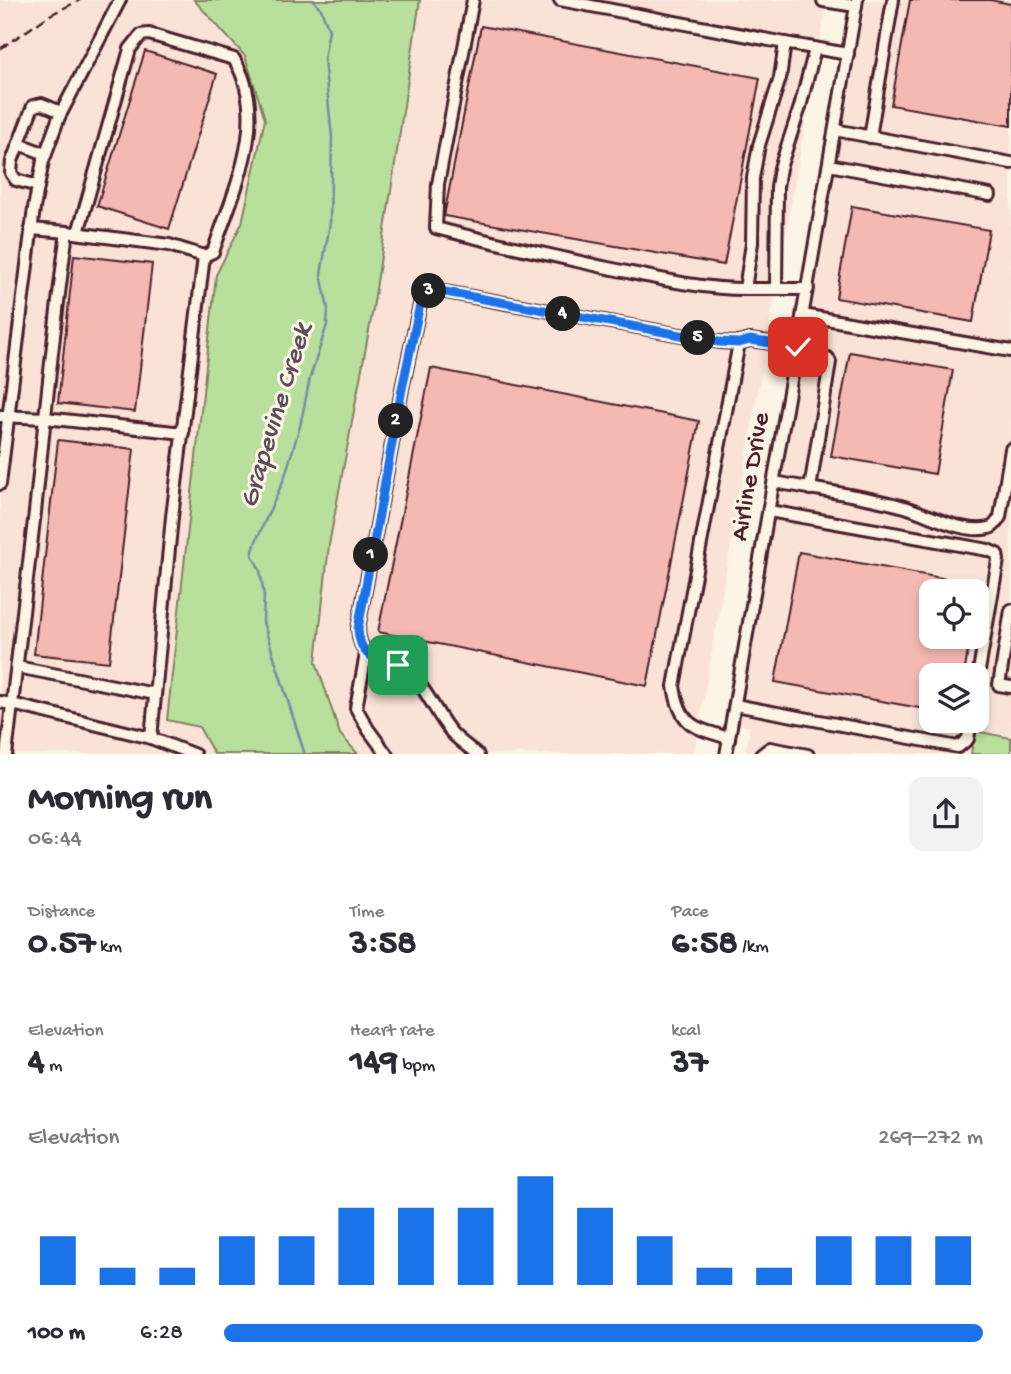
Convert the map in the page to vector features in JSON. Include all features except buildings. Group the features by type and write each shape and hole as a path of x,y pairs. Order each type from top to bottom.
{"street":[{"path":"0,484 4,417 38,186 61,112 120,0"},
{"path":"473,0 438,184 436,228 492,243 717,289 807,289"},
{"path":"560,0 848,54"},
{"path":"821,0 857,3"},
{"path":"870,137 893,0"},
{"name":"Airline Drive","path":"726,754 857,3"},
{"path":"6,754 45,418 72,232 130,49 141,35 149,34 234,59 244,76 249,97 251,128 241,168 213,252 204,256 169,245 72,232 31,229"},
{"path":"745,289 752,243 753,178 759,145 780,78 785,43"},
{"path":"776,289 777,187 780,168 815,49"},
{"path":"38,186 16,180 11,173 19,144 33,106 42,104 61,112"},
{"path":"835,130 1011,163"},
{"path":"19,144 46,154"},
{"path":"829,165 990,194"},
{"path":"151,737 204,256"},
{"path":"478,754 453,734 411,674 398,665 366,654 359,643 358,629 422,295 431,290 440,291 719,342 739,343 750,340 828,358 830,362 810,489"},
{"path":"803,315 1011,351"},
{"path":"729,738 700,729 687,721 677,707 674,687 739,343"},
{"path":"4,417 45,418 183,433"},
{"path":"775,482 904,506 938,521 989,528 1000,517 1011,449"},
{"path":"769,511 988,550 997,554 999,560 980,663"},
{"path":"1011,610 999,685 1011,687"},
{"path":"366,654 356,708 387,754"},
{"path":"17,667 155,694"},
{"path":"0,702 151,737 195,754"},
{"path":"735,705 958,747 968,739 969,733"},
{"path":"761,754 770,748 808,754"}],"shaded area":[{"path":"0,0 192,0 245,56 265,119 242,223 216,275 167,720 199,727 214,754 0,754"},
{"path":"420,0 827,0 694,754 358,754 340,734 316,662 329,545 373,309"},
{"path":"866,0 1011,0 1011,738 981,733 989,733 989,663 919,663 919,733 975,733 971,754 745,754 750,727 739,724"}],"green space":[{"path":"194,0 420,0 373,309 329,545 316,662 340,734 358,754 214,754 199,727 167,720 216,275 242,223 265,119 245,56"},
{"path":"975,733 1011,738 1011,754 971,754"}],"waterway":[{"name":"Grapevine Creek","path":"305,754 263,622 264,596 260,570 252,555 284,479 300,426 310,378 327,325 328,309 321,274 330,223 332,138 324,59 329,30 321,9 313,0"}],"railway":[{"path":"0,49 50,15 80,0"}],"route":[{"path":"398,665 366,654 359,643 358,629 422,295 431,290 440,291 719,342 739,343 750,340 798,347"}]}
